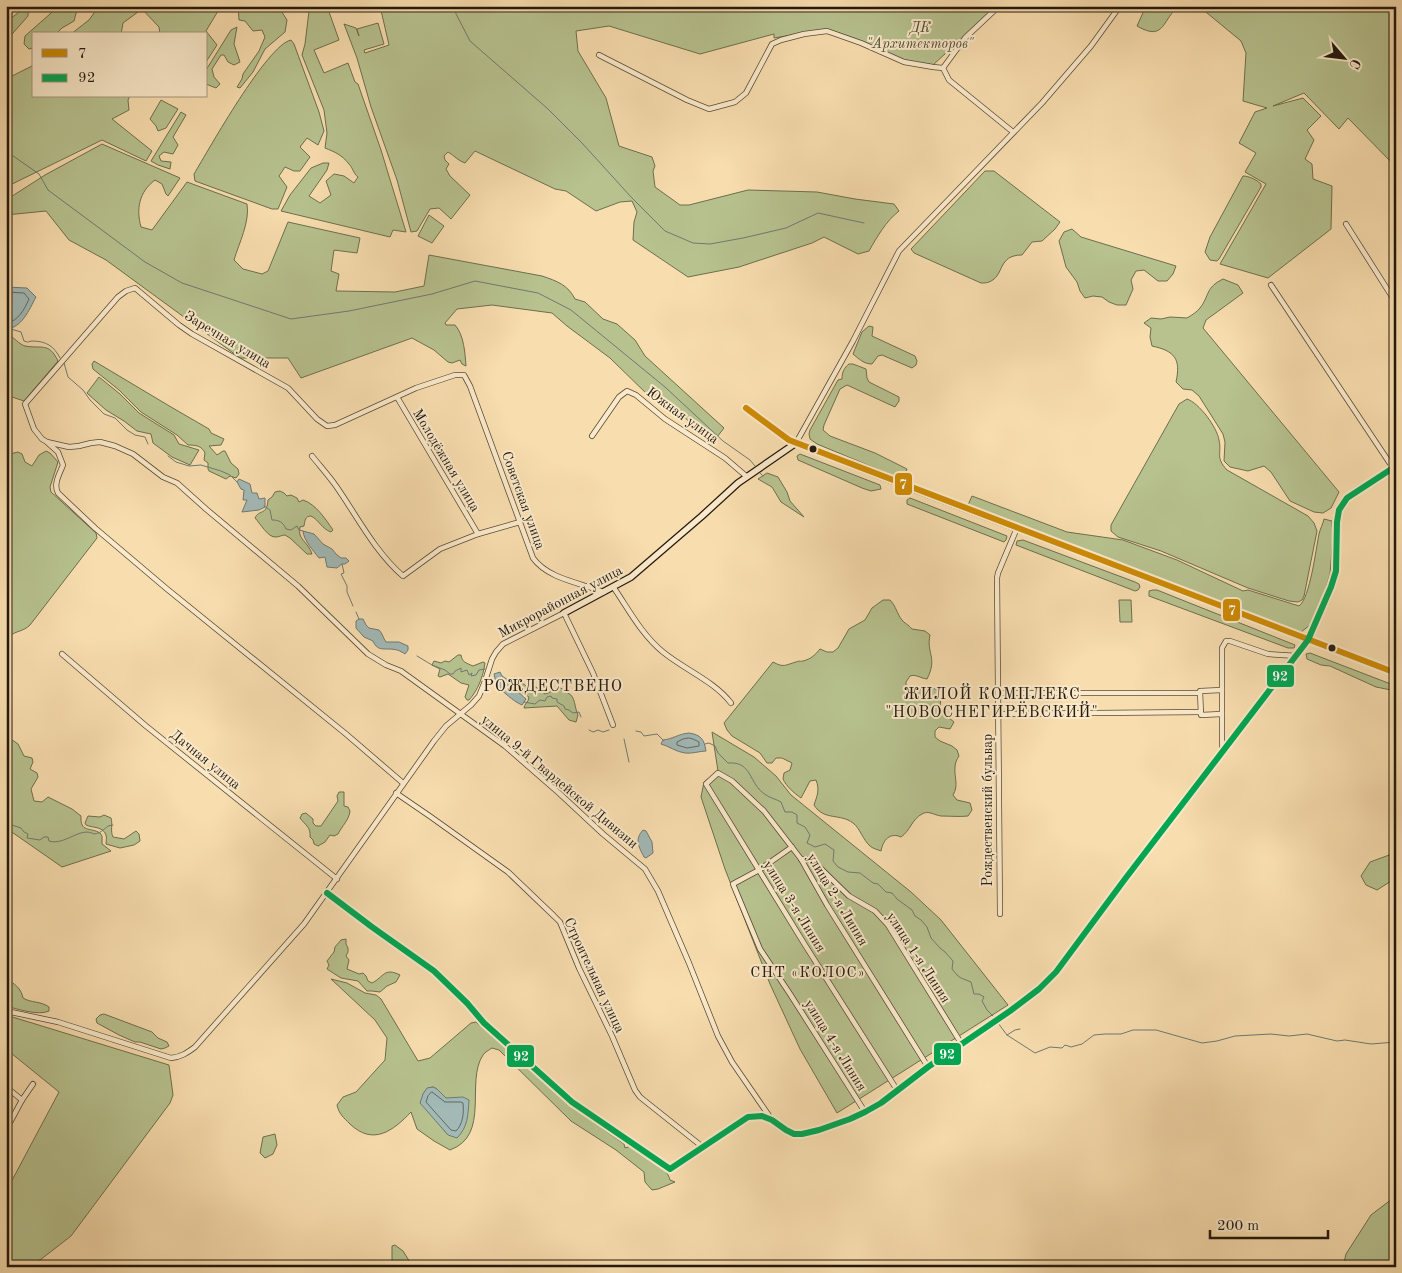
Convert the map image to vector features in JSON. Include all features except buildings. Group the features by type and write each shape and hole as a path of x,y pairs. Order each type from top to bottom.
{"street":[{"path":"943,68 965,38 999,6"},
{"path":"796,443 854,339 899,251 1042,102 1091,46 1120,6"},
{"path":"599,55 687,100 709,109 735,102 746,93 772,44 804,34 827,31 861,43 904,62 943,68"},
{"path":"943,68 949,80 1013,132"},
{"path":"1346,224 1396,303"},
{"path":"327,893 434,971 467,1003 484,1023 572,1102 670,1169 748,1117 762,1116 794,1134 802,1134 850,1119 881,1103 961,1043 1032,995 1056,972 1130,872 1308,640 1336,571 1339,510 1346,498 1394,467 1271,285"},
{"name":"Заречная улица","path":"47,442 34,429 25,404 118,297 126,291 135,288 192,334 288,388"},
{"name":"Молодёжная улица","path":"288,388 317,419 328,426 335,425 416,388 455,375 464,375"},
{"name":"Советская улица","path":"464,375 470,386 534,558 542,568 558,576 604,592"},
{"name":"Южная улица","path":"592,436 619,397 627,391 636,395 665,419 725,458 746,476"},
{"name":"Молодёжная улица","path":"397,397 478,534"},
{"path":"746,408 789,440 796,443 1396,673"},
{"path":"47,442 58,452 64,464 56,485 58,493 160,582 339,728 403,783"},
{"name":"улица 9-й Гвардейской Дивизии","path":"47,442 69,447 100,442 115,446 132,454 163,477 177,483 206,510 298,586 368,654 386,665 401,670 469,718 560,793 603,834 645,869 658,891 690,963 718,1036 732,1062 772,1120"},
{"name":"Микрорайонная улица","path":"6,1011 58,1022 171,1058 185,1055 195,1047 298,931 440,734 479,696 492,659 503,644 614,588 631,577 646,566 746,476 796,443"},
{"path":"312,456 335,485 385,557 403,576 440,549 478,534 520,522"},
{"name":"Рождественский бульвар","path":"1000,914 998,578 1017,528"},
{"path":"614,588 642,631 663,652 723,692 731,703"},
{"path":"564,613 593,673 612,725"},
{"path":"1222,753 1222,648 1226,640 1268,654 1296,656"},
{"name":"Дачная улица","path":"62,654 154,732 337,879"},
{"path":"998,694 1200,692 1222,690"},
{"path":"1200,692 1201,714"},
{"path":"998,714 1222,714"},
{"name":"улица 2-я Линия","path":"706,784 718,773 732,781 764,811 801,859 827,906 928,1067"},
{"name":"улица 3-я Линия","path":"706,784 897,1090"},
{"name":"Строительная улица","path":"396,794 507,872 560,922 635,1090 704,1148"},
{"path":"759,870 792,847"},
{"name":"улица 1-я Линия","path":"801,859 812,860 849,896 875,910 888,925 961,1043"},
{"name":"улица 4-я Линия","path":"759,870 733,884 760,949 865,1112"},
{"path":"6,1130 33,1084"},
{"path":"6,1087 22,1100"}],"green space":[{"path":"27,6 37,6 28,13 28,16 6,41 6,22"},
{"path":"59,6 78,6 74,21 58,32 32,32 32,48 29,49 24,44 25,36"},
{"path":"99,6 221,6 207,32 160,32 159,27 142,9 123,23 121,32 74,32 89,20"},
{"path":"238,6 278,6 287,20 285,32 265,49 253,72 240,88 237,87 243,74 259,51 265,37 262,30 253,31 245,21 239,20"},
{"path":"311,6 324,6 325,9 328,9 339,40 314,50 324,73 348,63 355,82 358,84 381,150 406,232 393,230 390,237 281,211 290,195 311,168 323,163 329,163 327,170 309,196 320,203 331,195 326,181 334,174 344,176 354,183 358,177 344,158 325,148 327,133 324,110 302,55"},
{"name":"ДК \"Архитекторов\"","path":"380,6 996,6 933,65 913,64 854,38 827,29 774,38 774,34 700,54 609,26 576,31 578,51 606,98 619,146 652,157 655,166 653,171 655,187 680,205 689,205 748,190 817,192 894,204 899,211 886,224 869,251 858,254 824,237 812,243 739,267 688,277 633,240 634,222 637,212 632,201 620,202 596,211 566,191 555,189 475,151 465,163 448,152 444,156 449,164 446,169 450,176 470,195 451,219 439,208 430,209 417,231 411,232 397,180 344,24 356,28 359,36 357,29 378,23 384,44 364,50 365,53 389,45"},
{"path":"1146,6 1180,6 1159,30 1153,32 1137,26"},
{"path":"1196,6 1396,6 1396,167 1348,118 1339,129 1304,93 1273,106 1303,98 1321,116 1307,130 1314,140 1305,159 1312,164 1313,179 1332,186 1331,229 1268,278 1220,264 1266,184 1245,172 1256,153 1239,143 1255,112 1267,108 1243,101 1246,53 1241,41"},
{"path":"237,27 234,44 240,62 234,65 228,62 224,55 221,55 212,69 214,77 220,84 216,88 208,85 208,67 231,30"},
{"path":"208,34 217,45 208,59"},
{"path":"291,40 319,112 324,131 318,145 307,138 300,147 310,157 300,171 294,171 285,167 279,176 287,187 278,209 272,209 195,181 194,174 239,100 268,60 281,46"},
{"path":"32,66 32,98 129,98 129,110 112,119 152,151 146,161 102,140 6,187 6,79"},
{"path":"161,100 178,109 166,128 158,131 150,119"},
{"path":"181,112 186,115 173,137 178,145 173,154 164,152 159,156 161,161 171,162 170,169 151,161"},
{"path":"102,144 180,178 168,196 162,184 155,180 145,190 139,207 141,227 152,230 187,182 247,204 246,225 234,260 243,269 262,274 268,271 288,222 360,238 357,253 334,250 331,271 339,274 336,291 395,292 424,286 429,255 542,276 557,282 569,290 575,299 585,302 603,319 617,324 635,340 645,356 724,428 717,437 705,439 680,412 651,398 610,358 552,313 492,305 457,309 445,323 446,325 455,325 458,329 464,344 466,366 460,360 452,363 448,362 434,350 412,338 301,378 288,358 240,358 106,260 69,240 46,211 6,215 6,200 45,175"},
{"path":"985,171 994,171 1060,222 1042,241 1032,242 1022,255 1009,258 994,279 981,283 914,253 911,249"},
{"path":"1243,176 1257,181 1261,184 1261,187 1219,259 1217,261 1210,260 1205,252 1210,237"},
{"path":"429,215 444,226 432,243 418,236"},
{"path":"1072,229 1081,237 1176,266 1173,274 1167,281 1158,281 1144,270 1136,271 1131,280 1133,289 1126,305 1117,305 1102,297 1093,296 1085,298 1077,282 1066,267 1059,241 1064,232"},
{"path":"1223,279 1238,285 1243,293 1206,320 1203,328 1339,492 1331,508 1323,513 1314,512 1290,501 1271,472 1264,466 1248,471 1230,467 1224,461 1225,442 1223,434 1199,396 1192,390 1183,389 1176,382 1178,367 1174,357 1166,350 1152,346 1151,328 1144,323 1151,318 1187,318 1199,309 1210,289"},
{"path":"869,326 873,327 872,336 915,356 916,365 912,368 882,355 878,356 872,364 857,358 853,354 862,332"},
{"path":"12,337 25,346 48,349 55,355 58,361 24,401 6,395 6,347"},
{"path":"94,361 209,429 211,433 224,439 221,445 209,446 217,455 225,451 231,463 238,469 239,474 236,478 230,476 226,479 209,471 208,463 204,460 205,453 200,447 188,445 177,435 141,412 119,390 93,369 92,364"},
{"path":"849,364 866,369 869,382 899,397 899,401 895,407 847,385 840,389 823,430 830,436 875,453 907,469 904,477 899,478 817,444 810,439 810,430 838,380 842,379 842,374"},
{"path":"99,377 139,413 174,435 179,444 199,450 190,465 172,457 153,443 151,434 137,431 106,410 87,393"},
{"path":"1187,399 1202,410 1215,429 1220,445 1221,462 1227,470 1308,516 1314,523 1317,531 1302,600 1298,602 1289,601 1248,588 1161,551 1118,537 1111,531 1111,525 1179,404"},
{"path":"46,451 58,462 50,487 51,492 96,533 97,538 30,625 6,640 6,455 18,452 22,454 25,462 32,466 39,455"},
{"path":"800,454 880,485 881,489 871,491 862,488 798,460 797,456"},
{"path":"767,473 778,477 790,501 804,517 781,502 772,487 758,479"},
{"path":"280,491 287,496 291,495 297,498 299,502 303,500 308,502 320,513 333,530 331,532 328,531 311,516 306,518 304,526 300,527 299,531 301,538 312,554 307,554 285,535 273,537 264,530 255,518 265,510 268,500 275,492"},
{"path":"972,496 1067,532 1123,540 1177,560 1243,591 1248,590 1299,606 1303,601 1309,584 1324,519 1332,521 1333,537 1330,574 1325,591 1310,625 1301,632 968,505"},
{"path":"910,498 1007,536 1006,540 1004,542 907,504 907,500"},
{"path":"1023,540 1135,582 1140,587 1135,591 1016,545 1017,541"},
{"path":"1153,590 1295,645 1294,648 1288,648 1149,596 1149,591"},
{"path":"883,600 890,600 902,620 912,629 925,631 930,635 929,647 932,666 927,679 910,676 906,682 906,690 913,694 924,687 931,687 937,690 941,696 940,709 954,722 950,729 939,727 935,731 935,737 957,750 959,756 955,766 956,785 953,795 957,800 970,803 972,810 968,816 941,816 924,813 916,819 901,837 890,836 883,843 881,851 870,846 865,841 853,823 843,818 827,815 818,810 814,805 818,790 816,780 810,781 801,798 790,789 783,779 784,773 790,770 792,763 782,758 776,758 772,763 767,763 760,753 732,736 724,723 773,662 784,665 803,661 815,655 820,649 833,652 838,648 849,629 865,620 872,608"},
{"path":"1119,600 1131,600 1132,622 1120,622"},
{"path":"1310,653 1396,686 1396,691 1376,687 1330,666 1321,665 1307,659 1306,654"},
{"path":"458,655 461,655 463,661 473,666 485,663 480,683 469,700 465,697 469,685 461,683 448,674 438,676 440,669 432,665 434,661 441,663 449,662"},
{"path":"515,677 526,686 536,687 545,694 561,688 571,695 578,715 576,722 569,720 557,706 524,708 529,697 520,691 512,679"},
{"name":"СНТ «КОЛОС»","path":"712,732 754,757 776,776 791,795 911,892 941,920 1008,1005 837,1113 800,1049 770,984 725,869 701,797 704,782 718,771"},
{"path":"6,733 8,737 18,744 24,756 32,758 33,762 30,769 37,773 38,777 31,789 34,801 42,802 48,797 72,809 81,816 82,825 86,829 100,833 102,844 111,851 62,867 6,828"},
{"path":"339,792 344,792 344,806 348,807 350,811 348,817 338,834 330,835 325,842 318,846 314,844 310,837 309,828 300,818 302,814 306,813 313,819 313,823 316,826 321,826 338,801 337,796"},
{"path":"104,815 111,818 113,837 124,839 136,831 139,834 140,841 134,845 120,848 106,844 105,832 85,823 88,816 100,817"},
{"path":"1392,854 1396,857 1396,878 1377,890 1366,885 1361,876 1370,862"},
{"path":"346,939 348,952 346,956 349,960 347,969 359,974 363,973 368,981 372,983 387,972 395,973 400,975 396,982 380,992 367,991 358,981 341,978 327,969 329,965 327,961 334,952 335,947 341,940"},
{"path":"6,972 10,976 10,981 20,990 23,998 46,1005 49,1007 49,1011 40,1013 6,1006"},
{"path":"331,979 347,983 381,999 418,1061 430,1058 471,1023 476,1022 571,1106 624,1144 625,1148 631,1146 654,1160 668,1175 670,1180 675,1182 652,1190 645,1182 644,1172 616,1150 571,1121 499,1050 492,1048 483,1055 478,1066 474,1120 470,1133 462,1143 450,1150 434,1141 417,1129 411,1112 397,1125 382,1133 375,1135 358,1131 342,1115 337,1105 343,1097 356,1092 385,1060 387,1038 375,1020","holes":["433,1087 446,1098 448,1135 437,1121 423,1094 428,1088"]},
{"path":"104,1014 152,1032 158,1038 167,1042 169,1046 161,1049 135,1042 119,1035 97,1023 96,1019"},
{"path":"6,1015 169,1065 173,1095 170,1103 71,1236 31,1267 6,1267 6,1186 9,1186 59,1092 6,1049"},
{"path":"275,1134 277,1145 273,1154 265,1158 260,1153 263,1137"},
{"path":"1396,1196 1396,1267 1343,1267 1346,1254 1371,1215"},
{"path":"395,1245 403,1251 413,1267 392,1267 392,1246"}],"water":[{"path":"6,287 27,288 36,297 21,322 12,328 6,329"},
{"path":"239,479 250,484 252,493 257,493 259,499 265,498 265,507 259,510 242,512 247,500 243,500 244,490 241,489 237,482"},
{"path":"303,531 314,534 341,558 346,558 349,561 337,568 327,567 325,557 319,558 307,542"},
{"path":"363,619 369,628 379,630 386,642 399,642 408,646 408,650 405,654 398,650 377,647 373,641 364,637 356,628 356,621"},
{"path":"500,672 526,699 522,705 497,687 494,674"},
{"path":"689,733 701,738 706,751 685,753 661,744 663,740"},
{"path":"643,830 646,831 652,842 653,853 646,858 638,844"},
{"path":"433,1087 446,1098 463,1097 469,1100 468,1116 461,1134 457,1138 448,1135 420,1103 427,1088"}],"waterway":[{"path":"452,6 470,41 548,109 665,231 693,243 710,244 786,228 818,213 864,223"},
{"path":"6,151 39,174 48,190 145,262 182,283 291,319 349,311 432,294 475,281 538,293 571,310 665,387 723,441 750,460 755,466"},
{"path":"11,329 21,332 24,341 37,341 49,345 60,358"},
{"path":"64,363 68,377 83,390 104,414 115,418 135,435 145,437 148,444"},
{"path":"168,456 176,462 189,466 201,465 221,471 230,475 237,482"},
{"path":"759,472 763,476"},
{"path":"264,506 270,510 272,520 277,520 286,529 291,530 297,526 299,530 303,531"},
{"path":"342,564 344,573 341,574 353,606"},
{"path":"356,612 359,619"},
{"path":"417,656 450,674 461,668 461,672 467,670 469,675 472,673 471,676 476,675 479,670 485,669"},
{"path":"524,702 535,704 540,700 545,701 547,697 551,696 557,699 557,702 564,706 565,709 573,713 579,712 581,717"},
{"path":"589,730 593,732 609,730"},
{"path":"636,731 641,732 644,736 657,734 663,740"},
{"path":"624,739 629,762"},
{"path":"705,744 709,743 715,746 718,753 728,763 736,763 746,769 760,790 781,802 785,812 792,812 797,815 797,823 805,827 810,835 807,843 815,847 825,844 834,850 833,861 838,867 848,872 860,873 873,883 878,884 886,892 892,893 912,910 915,916 927,927 931,938 953,961 952,969 961,978 971,982 974,994 984,997 982,1001 994,1017"},
{"path":"6,823 21,828 28,834 27,838 40,840 48,837 49,841 55,842 83,832 96,834 113,825"},
{"path":"998,1023 1007,1035 1035,1053 1050,1047 1062,1048 1065,1045 1071,1047 1082,1044 1094,1035 1121,1034 1133,1030 1156,1030 1202,1043 1235,1036 1271,1034 1289,1036 1307,1034 1337,1041 1345,1040 1371,1044 1396,1042"},
{"path":"1007,1035 1020,1029"}],"transit line":[{"name":"7","path":"746,408 789,440 1396,673"},
{"name":"92","path":"327,893 434,971 467,1003 484,1023 572,1102 670,1169 748,1117 762,1116 794,1134 819,1130 850,1119 881,1103 928,1067 1010,1011 1039,989 1056,972 1308,640 1336,571 1339,510 1347,498 1396,466"}],"district":[{"name":"РОЖДЕСТВЕНО","path":"553,685"},
{"name":"ЖИЛОЙ КОМПЛЕКС \"НОВОСНЕГИРЁВСКИЙ\"","path":"992,702"},
{"name":"СНТ «КОЛОС»","path":"808,972"}]}
